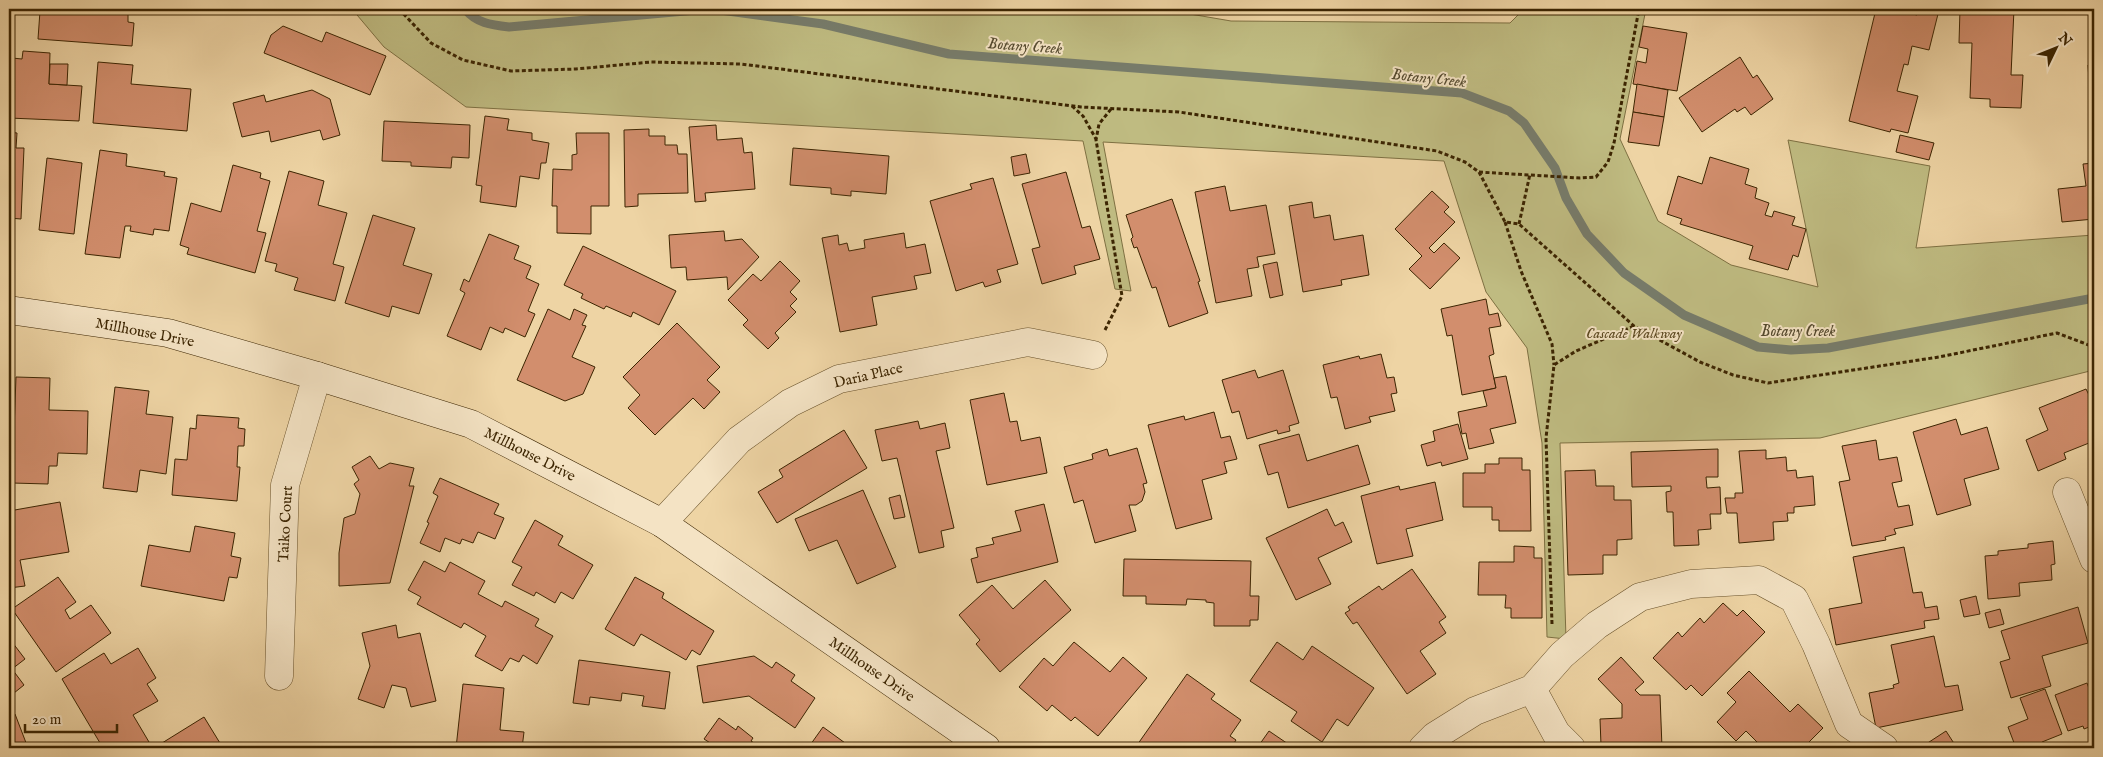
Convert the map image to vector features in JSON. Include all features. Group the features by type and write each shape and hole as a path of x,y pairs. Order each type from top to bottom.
{"street":[{"name":"Millhouse Drive","path":"9,310 168,333 318,376 470,424 662,523 986,748"},
{"name":"Daria Place","path":"662,523 739,440 790,403 839,379 1028,342 1093,355"},
{"name":"Taiko Court","path":"279,676 285,486 318,376"},
{"path":"2067,492 2094,559"},
{"path":"1423,748 1435,736 1475,711 1532,689 1562,655 1590,631 1640,597 1692,584 1759,580 1794,599 1816,644 1849,724 1884,748"},
{"path":"1532,689 1556,733 1571,748"}],"path":[{"path":"399,9 431,43 463,60 510,71 576,69 651,62 741,64 1071,106 1179,112 1437,151 1465,162 1479,172 1506,222 1520,271 1552,344 1554,365 1546,438 1552,625"},
{"path":"1479,172 1580,178 1596,177 1608,162 1614,143 1639,9"},
{"path":"1071,106 1082,116 1096,140"},
{"path":"1093,355 1122,296 1096,140 1099,124 1111,108"},
{"path":"1519,224 1530,174"},
{"path":"1506,222 1519,224 1634,326 1700,362 1733,375 1768,383 1939,357 2057,333 2094,346"},
{"path":"1554,365 1576,351 1634,326"}],"green space":[{"name":"Cascade Walkway","path":"352,9 1161,9 1231,21 1510,23 1524,9 1626,9 1633,14 1635,9 1646,9 1620,139 1658,221 1731,265 1818,287 1788,140 1930,166 1916,248 2094,235 2094,370 1820,438 1560,443 1566,639 1547,637 1542,443 1527,348 1486,292 1444,161 1103,142 1131,291 1115,289 1083,141 466,107 384,47"}],"building":[{"path":"55,9 128,9 128,22 134,23 132,46 38,39 40,11 54,12"},
{"path":"1876,9 1890,9 1917,15 1919,9 1939,10 1929,50 1912,46 1908,65 1904,64 1897,91 1918,96 1908,133 1891,129 1890,132 1849,121"},
{"path":"1960,9 2014,9 2011,75 2023,75 2021,108 1990,107 1990,99 1970,98 1972,43 1959,43"},
{"path":"283,26 322,42 326,32 386,56 370,95 264,53 271,35"},
{"path":"1643,26 1687,33 1677,91 1633,84 1637,61 1646,63 1648,49 1639,47"},
{"path":"23,51 50,53 49,84 82,86 79,121 9,118 9,87 11,87 12,58 22,59"},
{"path":"1740,57 1753,78 1757,75 1773,99 1751,115 1745,107 1737,112 1735,109 1702,132 1679,98"},
{"path":"98,62 133,65 131,84 191,89 187,131 93,123"},
{"path":"50,64 68,64 67,85 49,84"},
{"path":"2088,65 2094,65 2094,129 2092,129"},
{"path":"1637,84 1668,90 1664,117 1633,112"},
{"path":"312,90 330,99 340,135 323,140 320,130 271,142 269,131 242,137 233,103 264,95 266,102"},
{"path":"1633,112 1664,117 1659,146 1628,142"},
{"path":"485,116 509,119 507,130 532,133 532,140 549,143 546,163 541,163 539,179 520,176 516,207 480,202 482,186 476,185"},
{"path":"384,121 470,125 469,158 452,157 451,168 411,166 411,162 382,161"},
{"path":"716,125 717,140 742,138 744,153 752,152 755,189 705,193 706,201 695,202 689,127"},
{"path":"649,129 649,136 665,136 665,145 677,145 678,154 687,154 688,193 638,194 638,206 625,207 624,130"},
{"path":"9,132 17,133 16,148 24,148 21,219 9,218"},
{"path":"576,133 609,133 609,206 591,206 591,234 557,233 557,206 552,206 553,169 572,170 572,155 577,154"},
{"path":"1900,135 1934,143 1929,160 1896,152"},
{"path":"793,148 889,156 886,194 851,191 851,196 831,194 831,188 790,185"},
{"path":"100,150 127,154 126,166 165,172 164,176 177,178 169,231 154,229 153,235 130,231 131,226 125,226 120,258 85,254"},
{"path":"1026,154 1030,173 1014,176 1011,157"},
{"path":"1710,157 1749,169 1745,184 1757,188 1755,198 1769,203 1765,215 1772,217 1774,211 1795,217 1792,225 1806,229 1798,257 1793,255 1788,270 1749,259 1753,246 1680,224 1682,219 1667,214 1678,176 1702,184"},
{"path":"47,158 82,163 74,234 39,230"},
{"path":"2094,163 2094,219 2062,222 2058,189 2086,186 2083,164"},
{"path":"233,165 261,173 260,178 270,181 257,231 266,233 255,273 187,254 189,248 180,245 191,203 221,212"},
{"path":"289,171 324,181 318,205 347,213 333,264 344,267 335,301 294,290 298,278 275,271 277,264 265,261"},
{"path":"1066,172 1082,228 1090,226 1100,259 1074,266 1076,274 1042,284 1032,249 1040,247 1022,184"},
{"path":"993,178 1018,264 997,270 1001,282 985,287 983,282 956,291 930,201 972,189 970,184"},
{"path":"1225,186 1230,211 1266,205 1275,254 1257,257 1259,267 1247,269 1252,296 1216,303 1195,192"},
{"path":"1432,191 1449,207 1444,212 1455,222 1429,248 1434,253 1444,243 1460,258 1430,289 1409,269 1422,256 1395,229"},
{"path":"1172,199 1200,281 1198,282 1208,313 1169,327 1156,287 1152,288 1137,247 1134,248 1131,239 1133,237 1126,215"},
{"path":"1312,202 1314,218 1330,215 1334,240 1363,235 1369,275 1341,280 1342,285 1303,292 1289,206"},
{"path":"373,215 415,228 403,265 432,274 419,314 392,306 389,317 345,303"},
{"path":"724,231 725,241 742,239 759,257 728,290 727,277 687,280 686,267 671,268 669,235"},
{"path":"904,233 906,248 925,244 931,273 914,276 917,289 872,297 877,325 840,332 822,238 838,235 839,245 847,243 849,251 865,248 864,240"},
{"path":"489,234 519,246 514,259 531,266 526,278 539,284 528,311 535,314 525,337 505,328 503,333 490,327 481,350 447,336 465,293 460,290 464,279 469,282"},
{"path":"583,246 676,291 659,325 633,312 631,317 606,306 604,309 581,298 583,294 564,285"},
{"path":"780,261 800,281 790,292 797,299 790,306 796,312 775,333 779,338 768,349 743,325 748,320 728,300 753,274 761,281"},
{"path":"1277,262 1283,295 1270,298 1263,265"},
{"path":"1486,299 1489,315 1498,313 1501,326 1489,328 1494,354 1489,356 1496,388 1462,395 1452,335 1447,336 1441,309"},
{"path":"548,309 570,320 574,309 587,315 582,325 586,326 572,357 595,367 583,394 565,401 517,380"},
{"path":"677,323 720,367 707,380 720,392 704,409 693,398 655,435 628,408 640,395 623,377"},
{"path":"1381,354 1387,378 1394,377 1397,393 1391,394 1395,411 1369,417 1371,422 1345,429 1337,397 1331,398 1323,365 1359,356 1360,359"},
{"path":"1255,370 1258,378 1283,370 1299,423 1289,426 1290,431 1278,434 1277,430 1247,439 1239,411 1232,413 1222,380"},
{"path":"1506,376 1516,423 1490,429 1494,443 1469,449 1466,433 1462,434 1458,412 1487,406 1483,391 1496,388 1494,378"},
{"path":"16,377 50,378 49,410 88,411 87,454 58,453 57,466 49,466 48,484 12,483"},
{"path":"115,387 149,391 146,414 173,417 166,474 140,470 137,492 103,488"},
{"path":"2086,389 2090,397 2094,395 2094,441 2064,453 2066,459 2038,471 2026,440 2048,430 2039,408"},
{"path":"1004,393 1010,422 1017,421 1021,441 1040,437 1047,473 987,485 970,400"},
{"path":"1214,412 1221,438 1230,436 1237,459 1224,462 1227,473 1202,480 1212,519 1176,529 1148,425 1184,416 1185,420"},
{"path":"197,415 239,418 238,428 245,429 244,446 238,446 237,467 240,467 237,501 172,495 175,459 187,460 190,428 196,429"},
{"path":"1956,419 1961,435 1987,427 1999,469 1964,479 1971,505 1937,515 1913,432"},
{"path":"918,421 920,429 945,423 950,448 936,451 954,528 941,531 944,547 919,553 897,458 882,461 875,430"},
{"path":"1458,424 1468,459 1442,466 1441,462 1427,466 1421,445 1435,441 1433,431"},
{"path":"844,430 867,468 777,523 758,492 783,477 779,470"},
{"path":"1299,434 1307,461 1358,445 1370,484 1288,508 1278,472 1268,475 1259,445"},
{"path":"1876,440 1879,460 1897,457 1902,481 1892,483 1898,507 1909,505 1913,525 1894,529 1896,534 1885,537 1886,540 1852,546 1839,482 1850,480 1842,446"},
{"path":"1137,448 1147,483 1143,484 1145,492 1142,501 1136,505 1129,505 1136,531 1095,543 1083,500 1074,503 1064,467 1093,459 1092,454 1107,449 1109,456"},
{"path":"1718,449 1718,477 1706,477 1707,488 1720,487 1721,514 1710,514 1711,529 1698,530 1699,545 1674,546 1673,512 1667,512 1666,492 1671,491 1671,486 1632,487 1631,452"},
{"path":"1766,450 1766,459 1786,457 1787,471 1796,470 1797,478 1813,476 1815,505 1794,507 1794,513 1787,513 1788,521 1773,522 1774,540 1739,543 1737,513 1727,513 1725,498 1735,498 1735,493 1743,493 1739,451"},
{"path":"370,456 379,469 390,463 414,468 409,486 414,486 390,583 339,586 339,553 344,518 355,514 360,494 354,484 359,480 352,467"},
{"path":"1499,458 1522,458 1522,470 1530,470 1531,531 1499,531 1499,520 1492,520 1492,507 1463,507 1463,473 1485,473 1485,464 1499,464"},
{"path":"1595,470 1596,486 1614,486 1614,500 1631,500 1632,539 1617,540 1617,555 1603,555 1603,574 1568,575 1565,471"},
{"path":"440,478 499,504 494,514 504,518 495,539 478,532 473,543 462,539 460,544 445,538 440,552 420,543 438,496 433,493"},
{"path":"1435,482 1443,520 1406,529 1413,556 1377,564 1361,496 1399,486 1400,490"},
{"path":"863,490 896,567 857,584 837,540 809,551 795,519"},
{"path":"900,495 905,517 894,519 889,498"},
{"path":"60,502 69,552 20,560 25,586 9,588 9,511"},
{"path":"1044,504 1058,562 977,583 971,559 978,557 976,548 994,544 992,538 1021,531 1015,511"},
{"path":"1327,509 1335,526 1343,522 1352,542 1318,558 1331,584 1296,600 1266,538"},
{"path":"535,520 563,536 558,545 593,565 573,599 561,592 555,603 536,592 534,596 512,585 522,567 512,562"},
{"path":"195,526 235,533 231,556 241,558 237,578 229,577 224,601 141,586 149,545 190,552"},
{"path":"2053,541 2055,564 2051,565 2052,580 2019,583 2020,596 1988,599 1985,556 1998,555 1998,551 2028,548 2028,544"},
{"path":"1514,546 1534,547 1534,558 1542,558 1542,618 1511,618 1511,608 1505,608 1506,595 1478,595 1479,562 1514,562"},
{"path":"1904,547 1913,593 1922,592 1925,608 1937,606 1939,619 1924,621 1925,628 1836,645 1829,609 1862,603 1853,557"},
{"path":"1124,559 1251,561 1250,596 1259,596 1258,620 1250,620 1250,626 1214,626 1214,603 1206,602 1206,600 1187,599 1186,605 1146,604 1146,596 1123,596"},
{"path":"424,561 445,572 450,562 485,581 478,594 502,607 505,601 539,619 535,626 553,636 537,664 523,655 519,662 510,658 502,671 475,656 486,636 464,623 461,628 417,604 421,597 408,590"},
{"path":"1412,569 1446,617 1439,622 1446,633 1420,651 1436,674 1407,694 1357,622 1353,624 1345,613 1350,610 1348,607 1379,586 1382,590"},
{"path":"58,577 76,602 65,610 70,619 91,605 111,633 56,672 12,609"},
{"path":"635,577 664,593 662,598 714,631 700,655 692,650 686,660 641,634 634,646 605,629"},
{"path":"1045,580 1071,610 1000,672 976,644 980,640 959,615 992,585 1013,609"},
{"path":"1976,596 1980,614 1964,617 1960,600"},
{"path":"1723,603 1737,616 1743,610 1765,632 1702,696 1691,685 1686,690 1653,658 1678,632 1682,637 1700,618 1704,623"},
{"path":"2078,607 2088,643 2042,656 2051,686 2011,698 2000,662 2010,659 2001,631"},
{"path":"2000,609 2004,624 1989,628 1985,613"},
{"path":"396,625 398,638 420,633 436,701 411,707 406,688 392,685 384,708 358,699 370,666 362,633"},
{"path":"1934,636 1945,687 1958,685 1963,710 1876,728 1869,693 1894,688 1893,685 1899,683 1891,645"},
{"path":"9,638 25,659 12,669 24,685 9,697"},
{"path":"1074,642 1110,672 1123,657 1147,678 1098,736 1075,717 1071,721 1052,705 1047,711 1019,687 1044,658 1053,666"},
{"path":"1277,642 1303,660 1312,646 1374,688 1348,726 1337,719 1322,742 1291,721 1297,712 1250,681"},
{"path":"138,648 156,678 147,684 158,701 133,715 149,742 139,748 103,748 62,679 104,653 111,664"},
{"path":"754,656 772,668 776,662 795,675 791,681 815,698 795,728 749,696 703,703 697,666"},
{"path":"1621,657 1644,682 1635,690 1640,695 1660,695 1662,748 1624,748 1623,744 1601,745 1600,719 1622,718 1622,704 1598,679"},
{"path":"579,660 670,672 665,709 642,706 644,696 622,693 621,701 590,697 589,705 573,703"},
{"path":"1749,671 1790,712 1798,704 1823,728 1803,748 1763,748 1746,731 1736,741 1717,722 1736,702 1727,693"},
{"path":"1187,674 1215,694 1211,699 1241,720 1230,736 1236,740 1231,748 1135,748"},
{"path":"2087,683 2094,702 2094,725 2084,729 2083,726 2068,731 2055,695"},
{"path":"463,684 504,688 500,730 524,732 522,748 456,748"},
{"path":"2045,689 2062,734 2042,742 2045,748 2016,748 2008,727 2028,719 2020,698"},
{"path":"15,714 28,748 9,748 9,716"},
{"path":"204,717 223,748 154,748"},
{"path":"719,718 736,730 738,726 753,738 751,741 762,748 718,748 704,739"},
{"path":"823,727 852,748 808,748"},
{"path":"1269,731 1294,748 1257,748"},
{"path":"1946,731 1957,748 1925,748 1923,746"}],"waterway":[{"name":"Botany Creek","path":"465,9 479,20 509,27 707,9"},
{"name":"Botany Creek","path":"713,9 823,24 949,54 1462,93 1509,111 1524,123 1555,168 1566,198 1587,234 1624,273 1684,315 1758,347 1791,350 1828,348 2094,298"}]}
